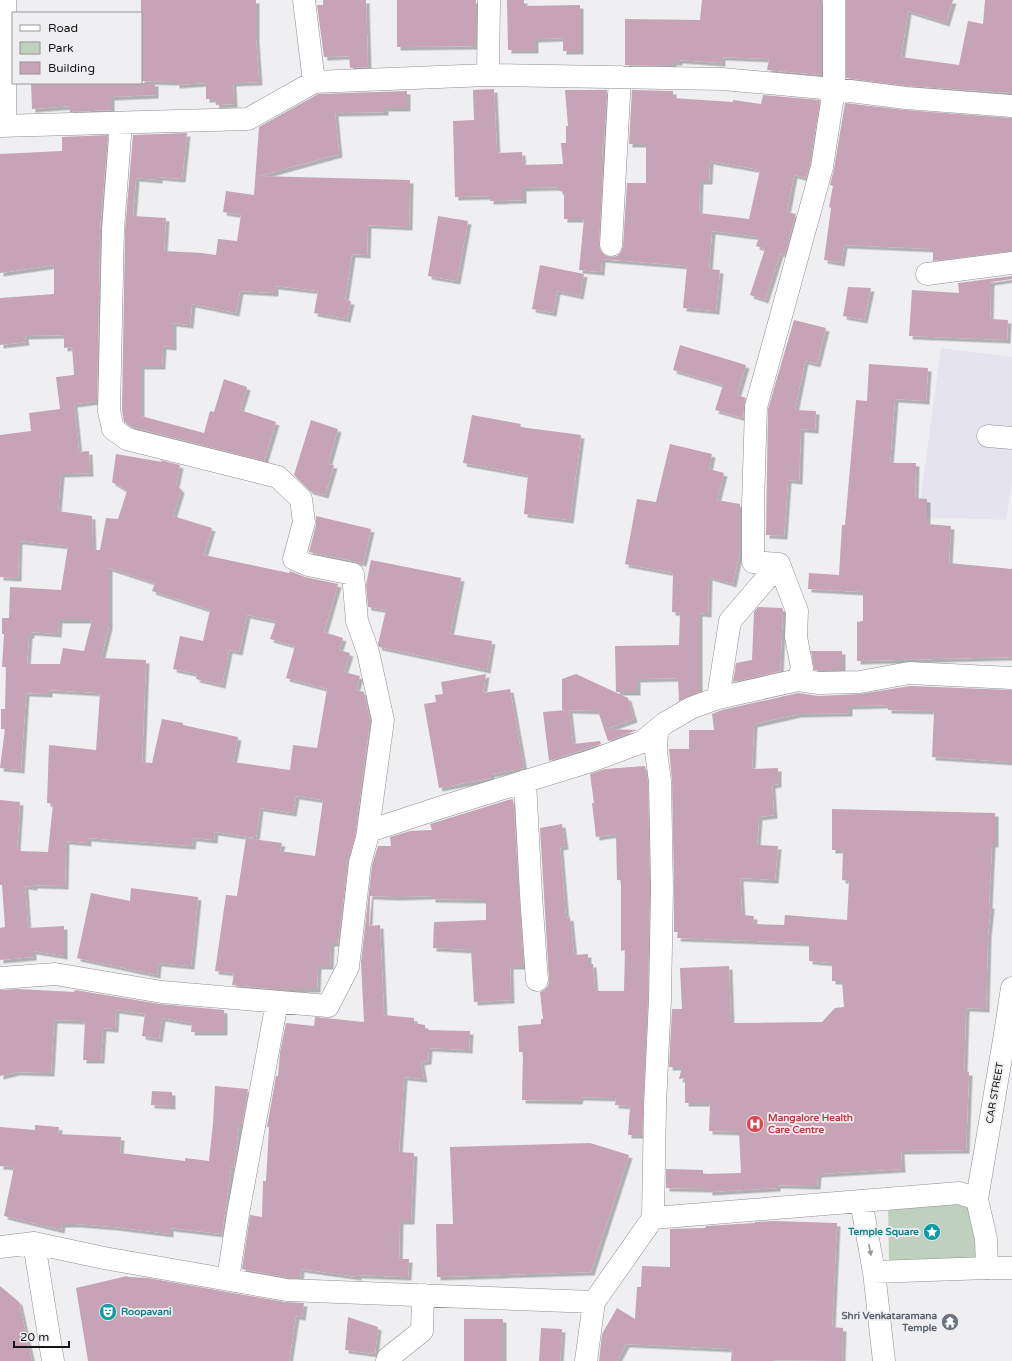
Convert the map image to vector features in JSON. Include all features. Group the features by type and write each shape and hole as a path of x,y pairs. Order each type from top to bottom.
{"street":[{"path":"5,0 3,126 248,119 314,82 488,75 722,79 834,89 906,98 1012,106"},
{"path":"304,0 314,82"},
{"path":"488,75 489,0"},
{"path":"779,564 753,562 756,407 822,167 834,89 834,0"},
{"path":"611,245 620,77"},
{"path":"122,123 113,229 109,411 113,429 126,439 278,477 301,499 304,522 294,559 308,565 353,574 357,621 368,652 383,720 367,838"},
{"path":"927,274 1012,263"},
{"path":"988,436 1012,438"},
{"path":"779,564 797,611 796,637 802,668 798,680"},
{"path":"718,698 730,621 779,564"},
{"path":"0,978 55,974 162,992 328,1006 348,967 360,863 369,831 442,806 652,741 691,708 718,698 798,680 819,683 860,682 909,673 1012,678"},
{"path":"586,1361 594,1302 653,1218 662,889 660,781 652,741"},
{"path":"525,781 537,980"},
{"name":"CAR STREET","path":"977,1199 1012,988"},
{"path":"228,1279 238,1214 277,1002"},
{"path":"653,1218 959,1193 977,1199 986,1239 987,1268"},
{"path":"861,1201 874,1272 884,1361"},
{"path":"1,1241 34,1243 104,1258 288,1290 594,1302"},
{"path":"34,1243 53,1361"},
{"path":"874,1272 1012,1268"},
{"path":"387,1361 388,1358 422,1332 423,1295"}],"shaded area":[{"path":"941,348 1012,357 1012,482 1006,520 918,517"}],"green space":[{"name":"Temple Square","path":"976,1201 977,1261 889,1263 888,1203"}],"building":[{"path":"141,0 256,0 256,39 259,82 233,83 234,104 216,105 215,99 206,99 206,83 176,85 176,82 142,81"},
{"path":"323,0 366,0 368,67 350,68 349,56 324,57 317,5 323,5"},
{"path":"397,0 476,0 476,46 397,47"},
{"path":"507,0 524,0 524,6 580,5 580,51 563,51 563,38 535,39 535,50 508,50"},
{"path":"702,0 822,0 822,75 767,70 769,59 722,57 722,63 679,60 679,62 673,62 673,66 625,65 625,19 700,20"},
{"path":"846,0 953,0 946,23 908,11 901,57 959,65 968,21 983,24 985,0 1012,0 1012,93 907,86 846,78"},
{"path":"155,83 155,95 111,97 111,110 70,112 70,106 32,109 31,84"},
{"path":"494,89 497,153 522,152 523,165 563,164 561,143 566,143 566,126 568,126 565,90 607,90 604,143 602,143 603,168 599,244 600,250 604,255 611,257 617,256 621,252 623,246 627,183 646,183 646,144 629,144 632,90 673,91 673,98 733,102 733,100 761,104 763,95 820,100 810,164 806,178 794,175 787,212 796,214 785,255 780,253 765,300 750,295 765,249 756,246 759,237 712,231 709,269 720,270 716,311 683,308 687,266 602,259 601,272 579,270 584,219 564,219 564,192 559,191 559,187 523,188 523,200 490,201 490,196 455,197 453,121 474,120 473,90","holes":["710,161 760,170 749,219 699,213 700,181 709,181"]},
{"path":"407,91 407,108 385,108 385,112 335,113 339,154 259,176 410,180 409,227 368,225 367,255 352,254 345,300 351,301 347,319 314,313 318,291 275,286 275,293 240,291 236,313 192,304 190,325 173,323 173,347 163,346 162,366 141,366 141,416 204,433 210,411 214,412 224,379 247,387 240,410 276,422 264,461 132,427 124,422 122,410 125,230 133,135 187,133 182,179 159,177 159,180 136,178 133,216 166,218 164,251 216,255 218,239 237,241 241,215 223,212 226,191 254,195 259,127 318,94"},
{"path":"845,103 905,110 1012,118 1012,251 933,261 933,249 844,245 841,263 824,260 831,208 829,207 833,186 830,185"},
{"path":"108,135 100,229 97,401 74,404 79,452 89,451 90,473 61,474 58,511 92,516 93,550 100,550 106,518 118,519 127,491 112,482 116,454 162,462 160,460 180,465 176,484 181,490 173,516 212,528 204,555 289,573 290,571 305,577 338,584 324,632 343,638 339,650 350,653 344,672 360,676 356,690 364,692 370,721 355,836 348,862 338,943 331,943 330,966 318,966 317,989 273,989 232,985 234,973 215,971 226,895 237,896 246,838 282,843 280,851 315,856 323,800 296,796 293,813 260,808 256,838 215,832 214,840 193,838 192,846 88,838 88,843 66,841 65,886 25,886 28,928 64,926 64,956 33,951 33,957 0,960 0,928 5,927 2,885 0,885 0,800 20,802 17,848 21,848 20,851 48,852 53,804 47,803 49,745 96,750 100,693 49,690 49,694 26,693 21,770 0,768 5,729 1,729 1,709 5,709 6,667 2,667 4,634 2,634 2,618 9,618 10,587 61,590 68,546 19,541 18,578 0,577 0,435 31,431 29,413 60,409 56,377 74,375 72,347 64,348 64,335 25,336 26,342 0,345 0,298 54,294 54,265 0,273 0,154 62,151 62,137","holes":["109,568 155,583 152,591 210,610 203,641 180,636 173,669 197,674 196,679 222,685 229,650 239,652 247,615 276,621 270,639 295,646 286,678 327,689 317,748 293,745 290,770 233,762 238,737 162,719 152,763 142,762 146,660 101,658 109,626","59,620 92,620 84,651 63,648 60,664 27,664 29,635 31,635 31,632 58,634"]},
{"path":"438,216 468,221 457,281 428,276"},
{"path":"540,265 584,274 580,296 557,291 553,313 532,309"},
{"path":"1012,276 1012,279 991,282 990,319 1008,320 1007,340 909,336 912,290 959,293 958,283"},
{"path":"848,287 871,288 864,320 843,316"},
{"path":"794,320 826,328 817,364 805,361 795,410 816,411 815,430 801,429 799,481 788,480 784,536 766,535 768,409"},
{"path":"680,345 746,365 737,395 746,398 743,418 715,410 723,385 673,370"},
{"path":"869,364 928,368 926,401 895,399 890,463 916,463 915,498 927,499 927,524 951,526 949,563 1012,569 1012,657 857,661 857,622 863,621 863,592 808,589 809,573 839,575 842,525 845,525 856,400 867,401"},
{"path":"472,415 521,424 520,427 581,435 570,520 524,514 528,475 463,463"},
{"path":"311,420 338,429 328,464 334,465 325,495 310,491 294,475"},
{"path":"670,444 712,454 709,469 724,473 717,500 740,504 740,549 733,584 709,577 708,614 699,613 699,692 679,701 678,678 637,679 637,692 616,692 615,646 679,645 680,613 672,612 673,573 625,564 637,499 656,502"},
{"path":"316,516 371,529 363,563 309,552 316,525"},
{"path":"371,560 461,578 450,634 492,641 487,670 379,647 378,644 386,610 368,607 366,585"},
{"path":"758,607 782,608 783,610 780,671 733,682 736,663 752,660 754,612"},
{"path":"811,651 842,651 842,670 814,670"},
{"path":"486,674 483,693 510,689 524,768 491,774 491,778 439,788 424,704 436,702 435,695 443,694 441,682"},
{"path":"576,674 628,698 634,719 606,729 637,730 608,741 598,711 569,710 573,744 600,741 601,744 549,761 543,712 566,710 562,710 562,679"},
{"path":"910,686 1012,690 1012,762 932,757 934,711 888,710 888,705 849,706 849,713 798,714 754,724 752,769 778,768 778,784 772,785 774,815 759,817 757,845 778,846 775,880 740,878 742,915 754,916 753,924 784,925 785,915 847,920 849,881 842,880 843,850 832,850 832,809 995,813 995,844 992,844 989,905 991,905 988,935 986,1009 966,1008 964,1072 969,1072 966,1150 901,1151 902,1169 818,1174 817,1186 777,1185 777,1188 709,1192 709,1189 666,1188 666,1169 703,1170 703,1174 741,1173 739,1132 709,1131 710,1103 685,1103 685,1078 679,1079 682,1067 669,1067 672,1009 682,1009 680,968 729,966 731,1023 822,1022 835,1008 844,1007 842,981 832,981 832,963 809,961 809,943 677,938 678,932 674,932 672,781 669,749 689,749 689,730 714,730 712,714 722,710 798,693 819,696 860,694"},
{"path":"645,766 648,782 650,889 648,999 642,1135 628,1135 630,1106 615,1105 616,1098 580,1097 579,1101 522,1100 523,1052 519,1052 518,1026 541,1024 541,1019 543,1019 540,992 548,986 549,980 540,828 562,824 565,846 560,847 566,918 570,917 574,955 588,954 588,964 593,964 595,991 624,991 625,950 621,951 621,880 617,880 616,834 596,837 592,803 594,803 590,774 605,769"},
{"path":"513,799 524,966 510,966 511,1000 474,1002 471,950 433,948 434,922 486,920 486,900 432,899 432,896 370,896 369,926 380,925 384,1015 414,1018 414,1023 425,1025 425,1030 470,1031 469,1050 429,1048 428,1061 421,1062 424,1079 404,1077 399,1152 414,1153 411,1221 400,1221 399,1259 409,1259 408,1277 358,1275 358,1277 301,1269 300,1278 288,1278 242,1269 250,1215 262,1217 263,1181 266,1181 269,1127 267,1127 276,1076 278,1076 280,1052 286,1023 314,1026 315,1017 364,1022 361,962 372,865 378,846 391,846 390,837 410,831 432,830 430,824"},
{"path":"131,888 198,897 191,966 158,963 157,975 77,958 91,893 130,901"},
{"path":"18,989 74,992 75,990 160,1004 224,1010 224,1032 191,1032 192,1023 162,1018 159,1039 142,1036 145,1014 116,1010 115,1029 103,1028 101,1060 83,1060 85,1021 54,1020 51,1073 17,1072 0,1076 0,990"},
{"path":"215,1086 248,1089 242,1124 239,1124 234,1168 231,1167 222,1234 170,1228 170,1234 77,1224 62,1224 61,1230 4,1216 14,1167 0,1166 0,1127 35,1130 35,1125 59,1127 58,1134 121,1137 120,1153 185,1161 185,1158 209,1161"},
{"path":"152,1091 172,1092 172,1106 151,1105"},
{"path":"590,1143 629,1155 591,1272 437,1277 436,1224 453,1224 450,1147"},
{"path":"773,1221 837,1223 832,1327 843,1328 842,1361 731,1361 732,1349 626,1344 617,1361 599,1361 602,1334 617,1308 635,1319 637,1287 641,1287 642,1266 670,1267 670,1229 705,1228 706,1226"},
{"path":"127,1276 148,1278 285,1302 304,1303 302,1317 296,1316 289,1361 88,1361 76,1288"},
{"path":"0,1286 19,1302 32,1361 0,1361"},
{"path":"348,1317 378,1327 375,1354 345,1350"},
{"path":"464,1319 503,1319 503,1361 464,1361"},
{"path":"541,1328 562,1329 560,1361 539,1361"}],"place":[{"name":"Mangalore Health Care Centre","path":"755,1124"},
{"name":"Temple Square","path":"932,1232"},
{"name":"Roopavani","path":"108,1312"},
{"name":"Shri Venkataramana Temple","path":"950,1322"}]}
